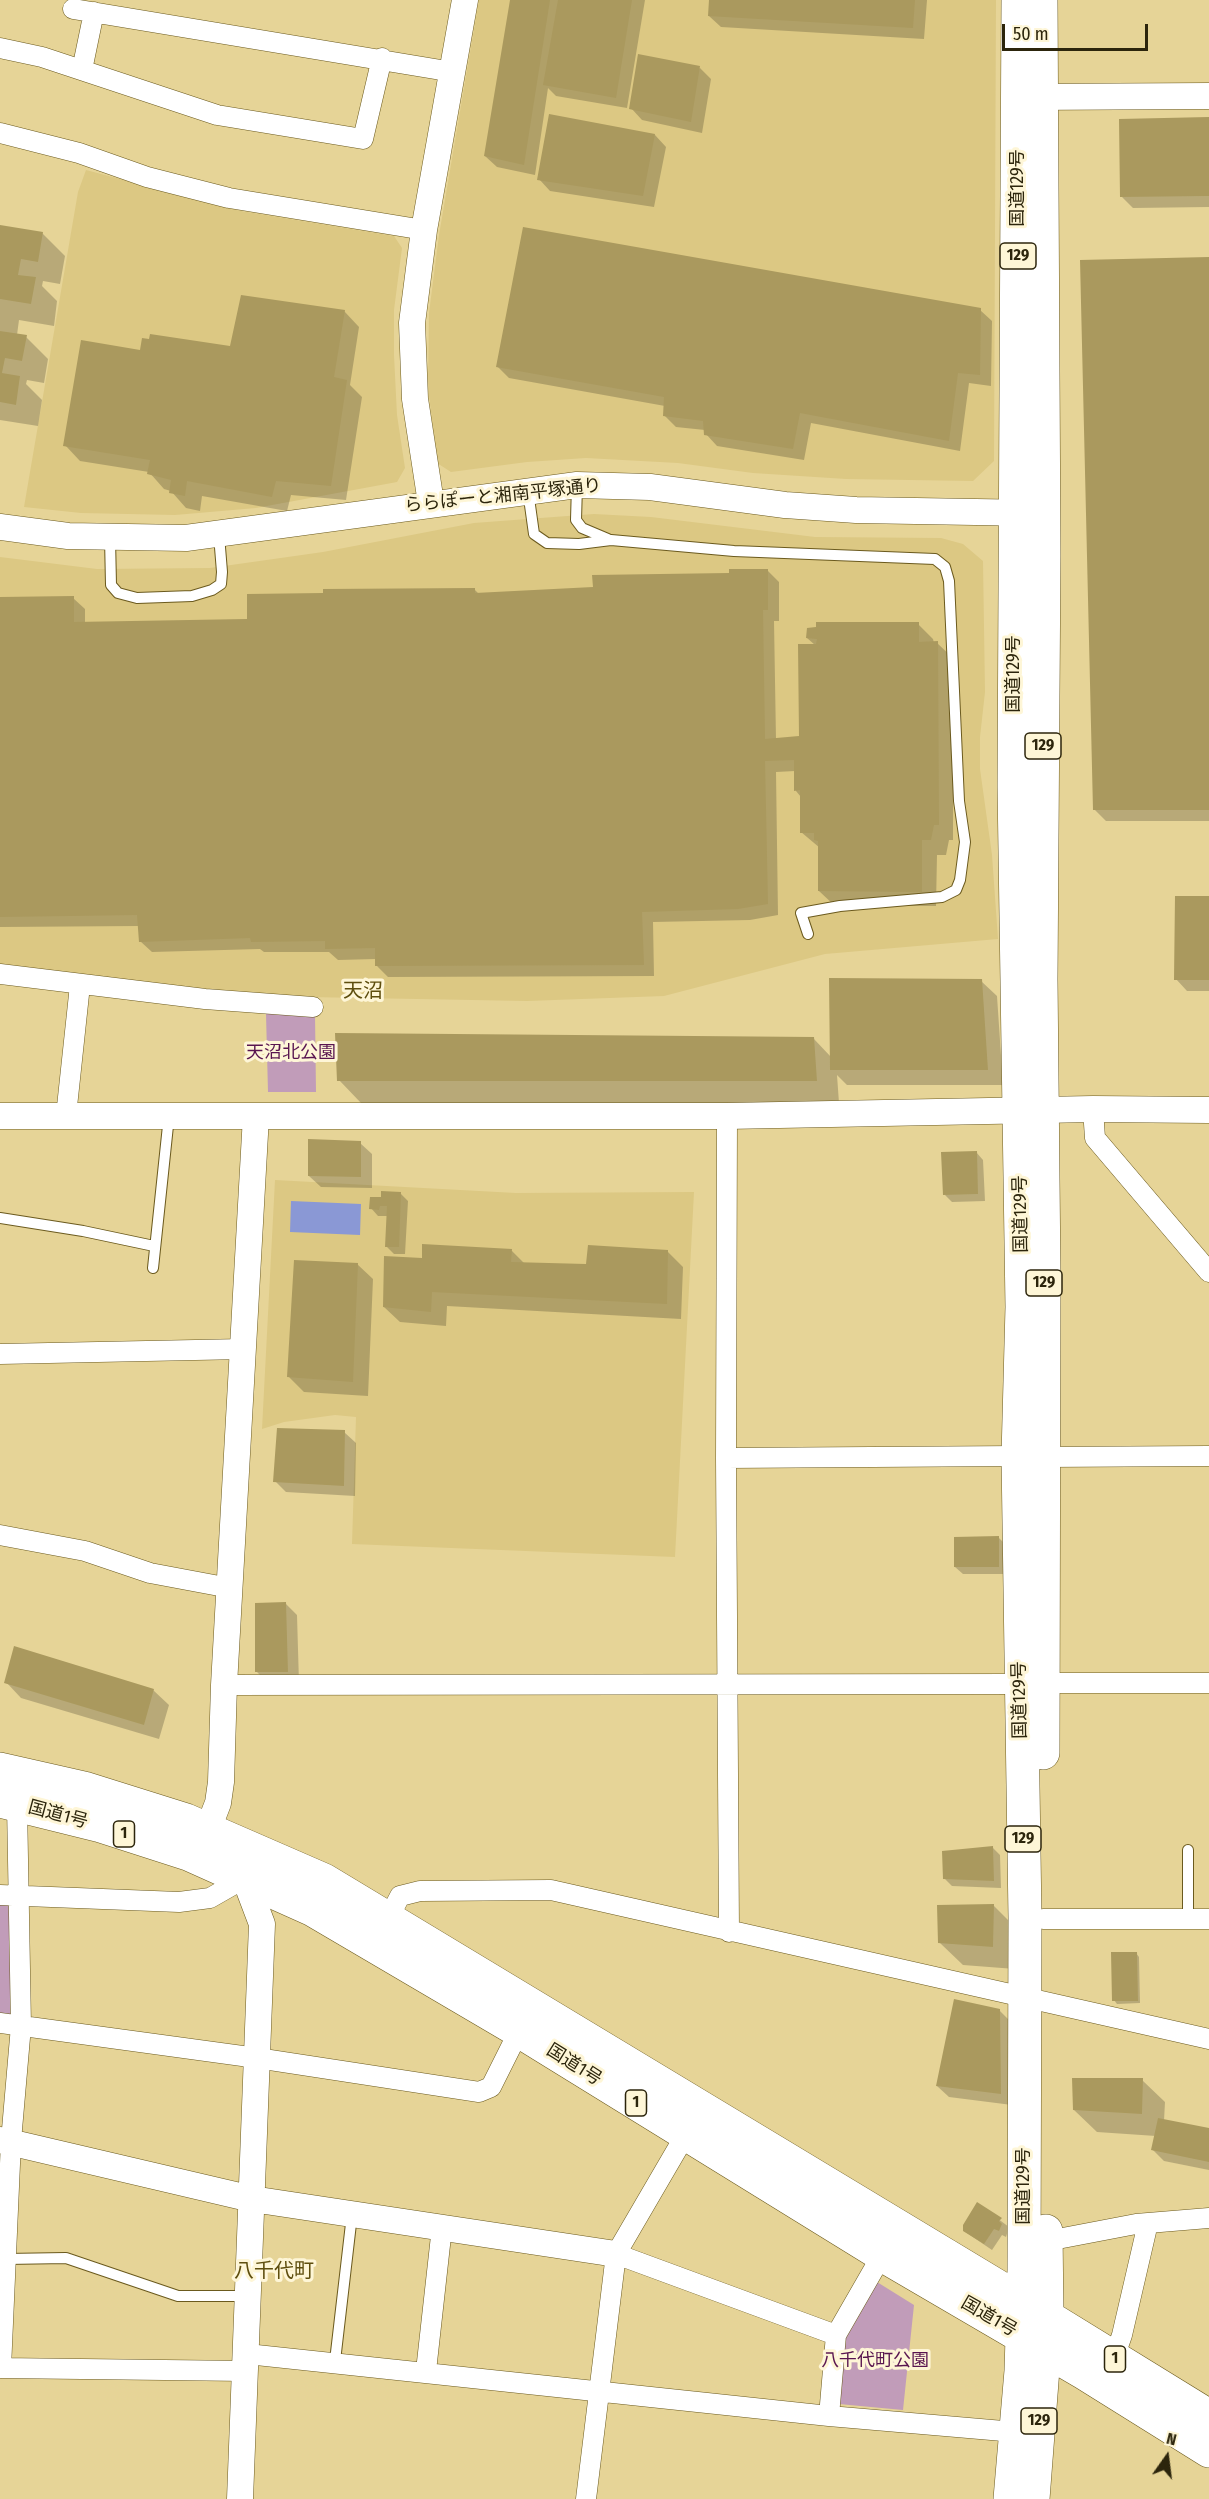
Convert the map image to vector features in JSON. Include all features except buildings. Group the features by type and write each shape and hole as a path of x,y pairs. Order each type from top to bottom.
{"highway":[{"name":"国道129号","path":"1018,0 1030,97"},
{"name":"国道129号","path":"1033,2499 1035,2308 1031,1110 1014,786 1030,513 1030,97 1041,0"},
{"name":"国道129号","path":"1032,1683 1043,1919 1034,1998 1047,2241 1035,2308"},
{"name":"国道1号","path":"0,1768 218,1823 265,1880 519,2031 882,2255 1033,2343 1209,2451"},
{"name":"国道1号","path":"8,1803 101,1826 265,1880 389,1917 1035,2308 1209,2416"},
{"name":"国道129号","path":"1010,2499 1015,2432 1033,2343"}],"street":[{"path":"430,503 415,399 412,323 424,230 465,0"},
{"path":"73,9 382,58 453,72"},
{"path":"82,70 94,12"},
{"path":"0,48 42,57 217,115 363,139 382,58"},
{"path":"1030,97 1209,96"},
{"path":"0,133 80,153 147,177 228,198 424,230"},
{"name":"ららぽーと湘南平塚通り","path":"0,527 68,536 186,538 577,484 650,488 785,505 1030,513"},
{"path":"0,974 205,999 312,1007"},
{"path":"66,1116 80,985"},
{"path":"1093,1109 1095,1138 1209,1272"},
{"path":"0,1116 727,1116 1093,1109 1209,1110"},
{"path":"188,1854 218,1823 256,1116"},
{"path":"727,1116 726,1683 729,1932"},
{"path":"0,1354 244,1349"},
{"path":"726,1458 1209,1456"},
{"path":"0,1535 85,1551 150,1573 230,1588"},
{"path":"224,1684 1209,1683"},
{"path":"8,1803 9,1895 21,2026 5,2140 3,2237 6,2259 1,2368 335,2361 829,2416 1015,2432"},
{"path":"218,1823 265,1880 240,2499"},
{"path":"9,1895 179,1902 210,1898 265,1880"},
{"path":"389,1917 400,1896 420,1891 551,1890 1209,2039"},
{"path":"1043,1919 1209,1919"},
{"path":"0,2023 257,2058 479,2092 491,2087 519,2031"},
{"path":"586,2499 615,2254 686,2134"},
{"path":"5,2140 252,2199 615,2254 836,2335"},
{"path":"1047,2241 1148,2223 1209,2218"},
{"path":"1114,2358 1122,2335 1148,2223"},
{"path":"426,2371 442,2227"},
{"path":"829,2416 836,2335 882,2255"}],"lane":[{"path":"577,484 576,520 582,528 611,540"},
{"path":"528,490 534,534 541,540 579,544 611,540 734,551 935,559 945,567 949,581 959,801 965,842 960,880 956,890 942,897 840,906 801,913 808,934"},
{"path":"110,538 111,585 118,592 137,598 192,596 212,590 221,584 219,535"},
{"path":"153,1268 169,1116"},
{"path":"0,1218 83,1231 154,1246"},
{"path":"1188,1850 1188,1919"},
{"path":"335,2361 352,2215"},
{"path":"6,2259 66,2258 178,2296 249,2296"}],"shaded area":[{"path":"479,0 996,0 994,461 973,481 846,479 753,473 678,463 586,458 527,462 451,472 437,463 428,387 429,313 439,235"},
{"path":"86,170 241,211 394,236 402,248 394,310 394,355 397,415 405,468 397,482 256,508 175,515 81,513 24,507 78,192"},
{"path":"594,514 651,517 815,537 941,538 963,544 983,561 985,692 980,737 980,769 992,855 998,939 825,954 664,996 527,1001 252,996 0,964 0,557 97,569 210,568 323,552 474,523"},
{"path":"275,1180 516,1193 694,1192 675,1557 352,1544 356,1417 335,1415 284,1422 262,1429"}],"green space":[{"name":"天沼北公園","path":"266,1014 315,1014 316,1092 268,1092"},
{"path":"0,1895 18,1896 21,2026 0,2022"},
{"name":"八千代町公園","path":"877,2282 914,2305 903,2410 839,2404 845,2338"}],"water":[{"path":"291,1201 361,1204 360,1235 290,1232"}],"district":[{"name":"天沼","path":"363,991"},
{"name":"八千代町","path":"274,2271"}]}
